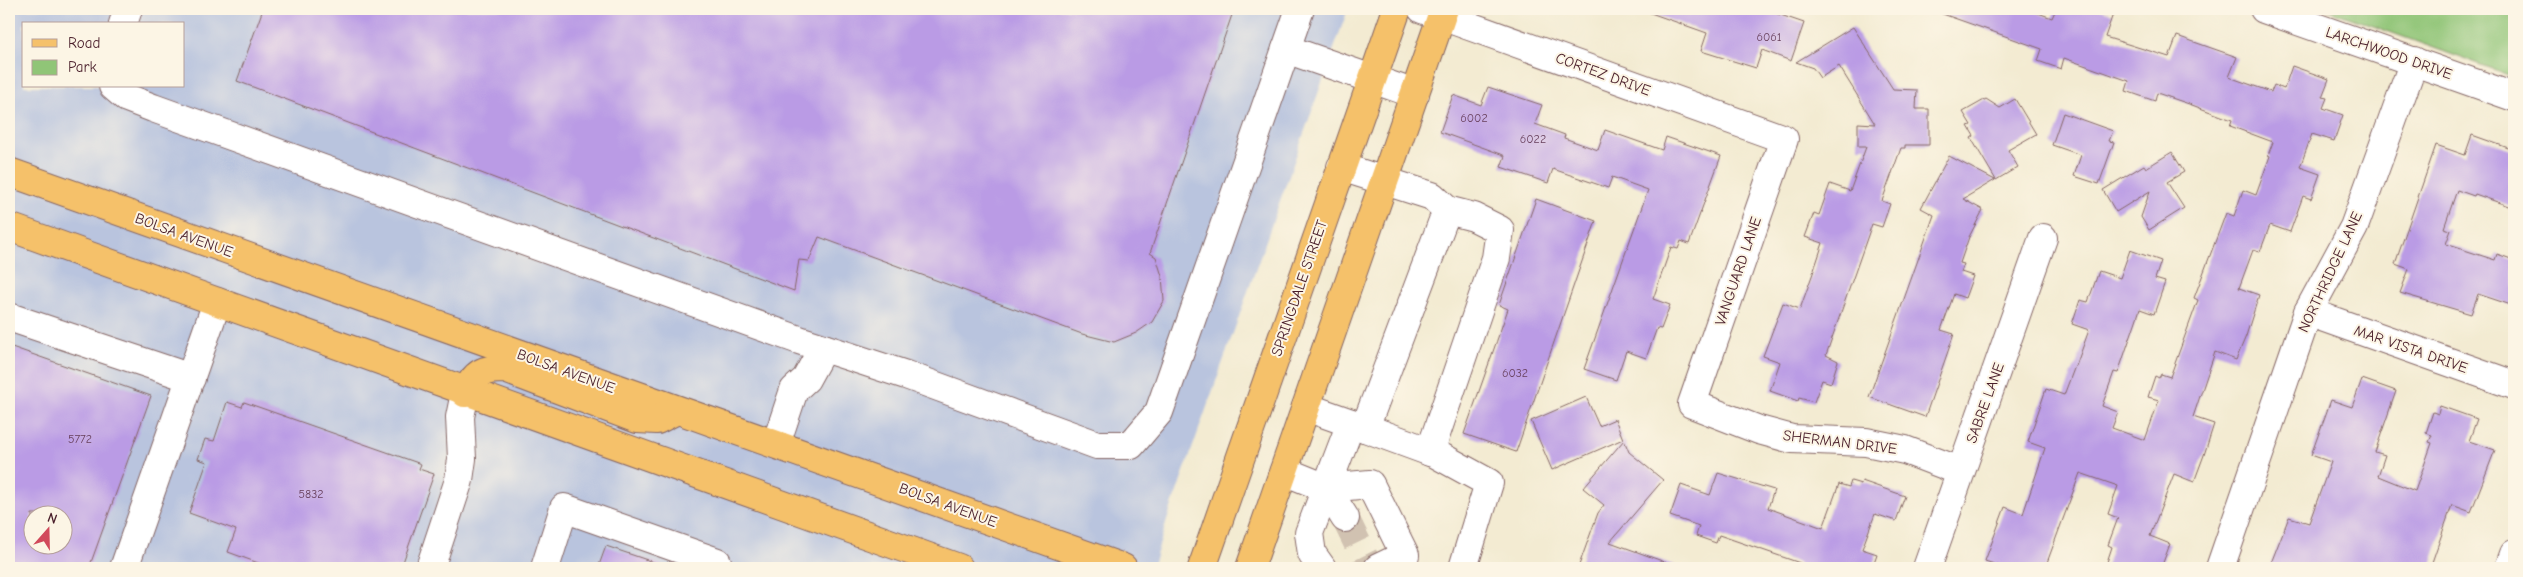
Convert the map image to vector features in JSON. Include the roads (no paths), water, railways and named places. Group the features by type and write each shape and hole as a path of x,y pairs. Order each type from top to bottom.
{"main road":[{"name":"SPRINGDALE STREET","path":"1202,568 1397,9"},
{"path":"1250,568 1415,94 1436,11"},
{"name":"BOLSA AVENUE","path":"9,172 1123,568"},
{"path":"9,227 926,563 959,568"},
{"path":"465,393 474,376 487,369 505,369 637,418 657,420 677,410"}],"street":[{"path":"124,22 128,9"},
{"path":"115,88 127,98 153,108 811,344 906,375 1097,445 1131,445 1159,412 1300,9"},
{"name":"LARCHWOOD DRIVE","path":"2264,9 2514,97"},
{"name":"CORTEZ DRIVE","path":"1436,11 1784,139"},
{"path":"1286,49 1415,94"},
{"name":"NORTHRIDGE LANE","path":"2220,568 2308,312 2354,228 2414,61"},
{"name":"VANGUARD LANE","path":"1692,404 1784,139"},
{"path":"1341,167 1432,196 1447,210 1474,217 1500,230 1496,258 1430,452"},
{"path":"1322,568 1312,554 1309,533 1326,488 1358,425 1447,210"},
{"name":"SABRE LANE","path":"1927,568 2043,238"},
{"path":"124,568 217,302"},
{"name":"MAR VISTA DRIVE","path":"2308,312 2514,385"},
{"path":"9,317 191,378"},
{"path":"776,444 794,390 806,380 811,344"},
{"path":"430,568 459,480 462,459 460,417 465,393"},
{"name":"SHERMAN DRIVE","path":"1692,404 1776,435 1792,439 1874,444 1905,450 1960,471"},
{"path":"1306,407 1430,452 1489,483 1463,568"},
{"path":"1284,471 1326,488 1370,484 1405,555 1371,566"},
{"path":"1326,488 1345,518"},
{"path":"545,568 564,508 722,566"},
{"path":"2510,568 2514,554"}],"tunnel":[{"path":"1345,518 1366,561"}]}
